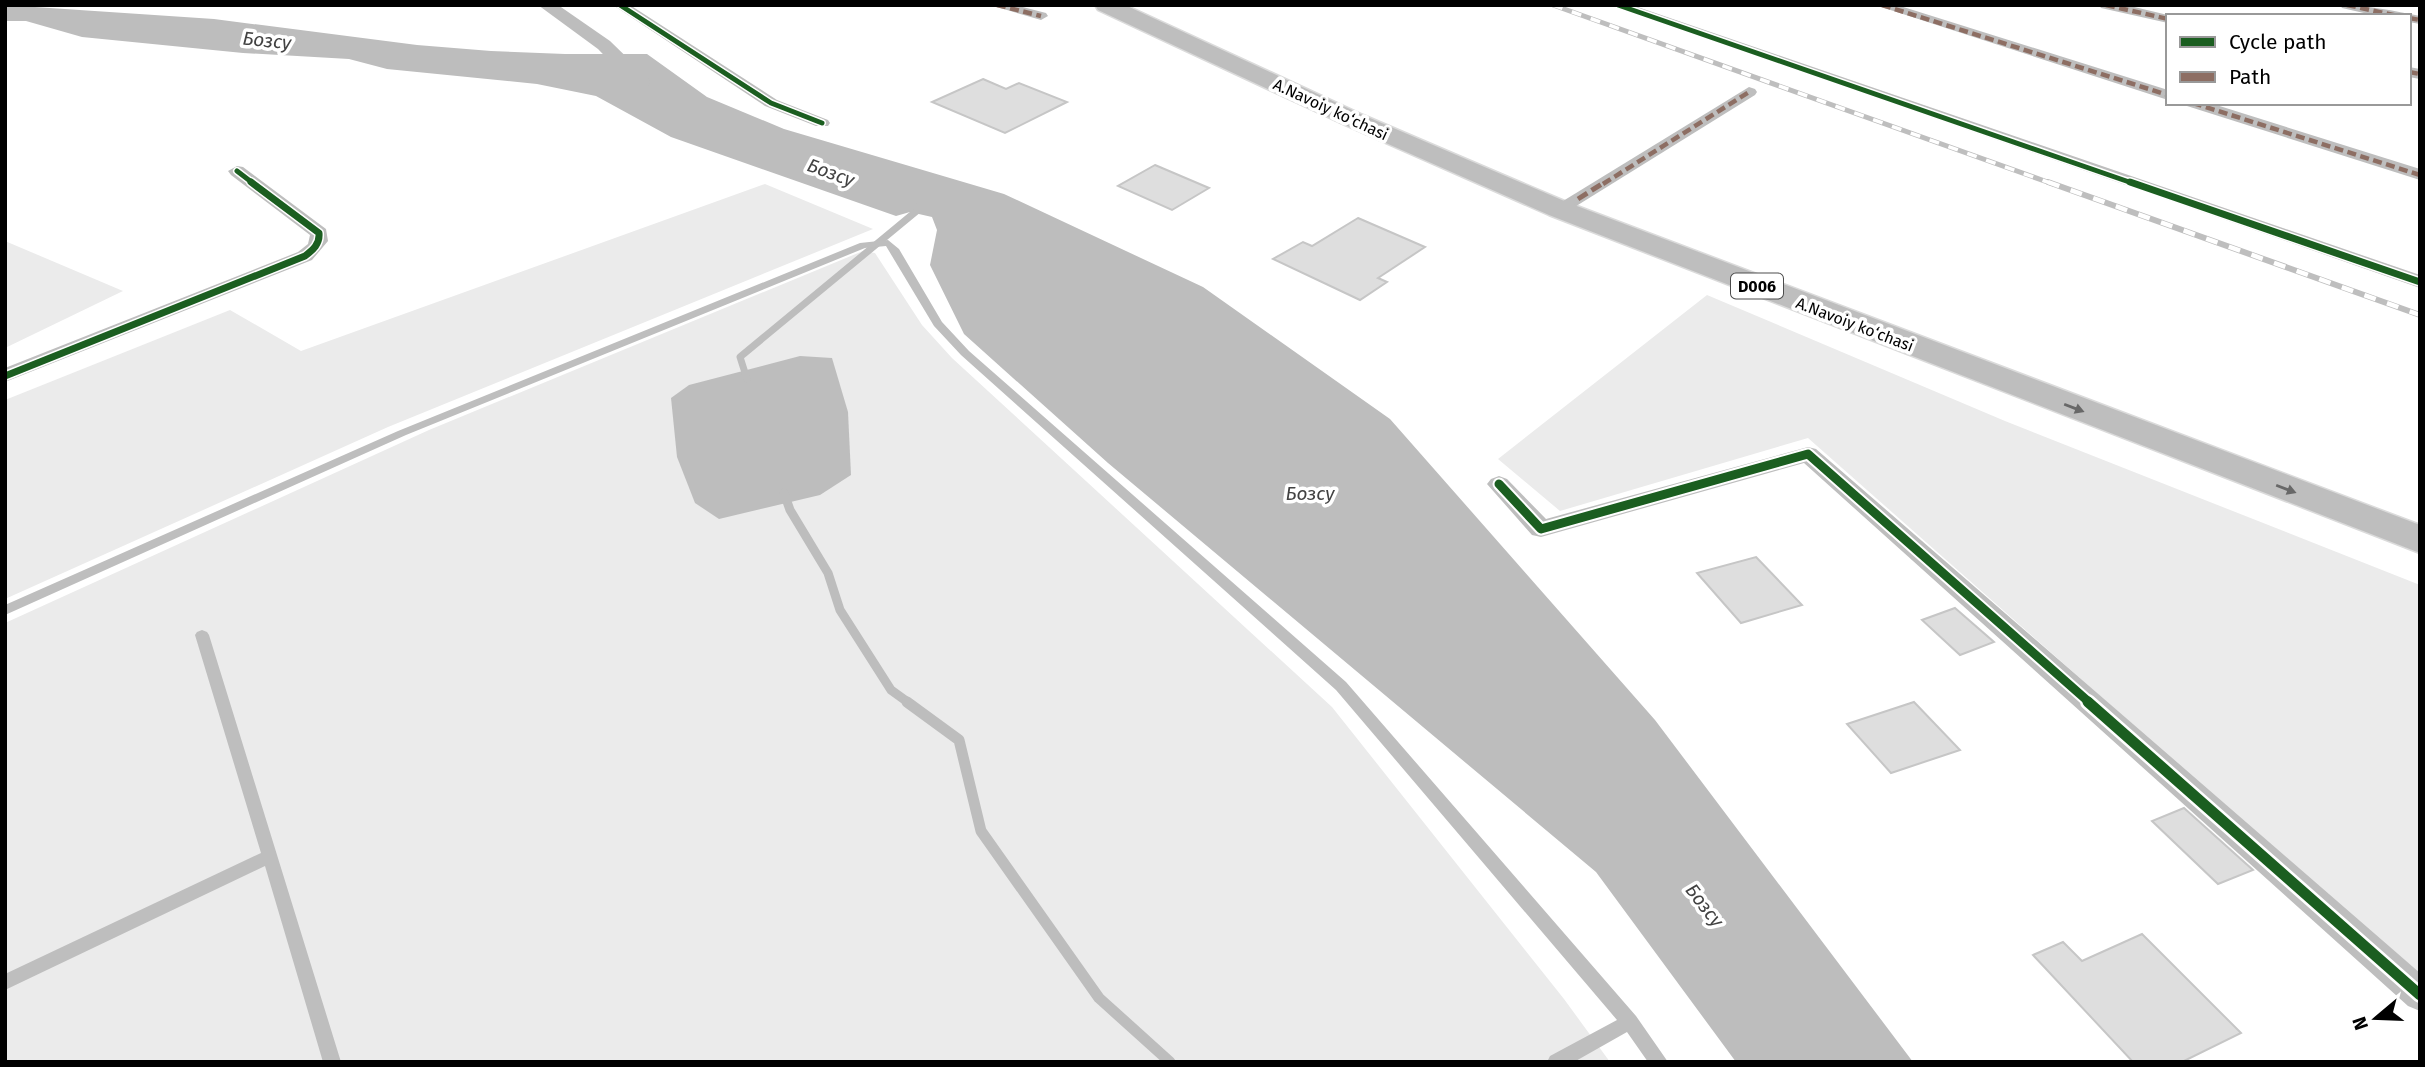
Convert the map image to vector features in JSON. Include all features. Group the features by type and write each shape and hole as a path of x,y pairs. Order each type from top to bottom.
{"main road":[{"name":"A.Navoiy ko‘chasi","path":"1106,5 1521,185 2218,452 2420,540"},
{"name":"D006","path":"1138,5 1521,185"},
{"name":"D006","path":"2218,452 2420,516"}],"street":[{"path":"620,5 771,103 822,123"},
{"path":"997,5 1041,16"},
{"path":"1618,5 2420,282"},
{"path":"1882,5 2166,94"},
{"path":"2106,5 2166,19"},
{"path":"2347,5 2389,14"},
{"path":"1568,204 1749,92"},
{"path":"2199,105 2420,174"},
{"path":"5,376 304,257 318,245 319,233 237,171"},
{"path":"1499,484 1541,529 1808,454 2420,995"}],"lane":[{"path":"5,610 415,427 863,245 888,243 893,246 939,324 965,353 1341,686 1630,1022 1659,1062"},
{"path":"202,635 332,1062"},
{"path":"5,982 270,856"},
{"path":"1556,1062 1630,1022"}],"shaded area":[{"path":"765,184 873,229 388,427 5,599 5,400 230,310 301,351"},
{"path":"5,241 123,291 5,348"},
{"path":"863,251 875,253 922,325 952,358 1332,707 1564,999 1610,1062 5,1062 5,623 429,430"},
{"path":"1707,295 2005,421 2420,585 2420,973 2301,873 1808,438 1560,511 1498,459"}],"water":[{"name":"Бозсу","path":"5,5 214,19 417,45 491,51 647,54 707,97 784,129 1004,194 1203,287 1390,419 1655,720 1913,1062 1736,1062 1596,872 1108,463 964,334 930,265 937,230 932,217 910,212 896,216 671,137 596,96 537,84 387,69 349,59 243,53 82,37 26,21 5,21"},
{"path":"800,356 832,358 848,412 851,475 820,495 719,519 695,503 677,457 671,398 689,385"}],"building":[{"path":"983,79 1006,89 1019,83 1067,102 1005,133 932,102"},
{"path":"1155,165 1209,188 1172,210 1118,186"},
{"path":"1358,218 1425,247 1378,278 1387,282 1360,300 1273,259 1303,242 1312,246"},
{"path":"1756,557 1802,605 1741,623 1697,573"},
{"path":"1955,608 1994,642 1960,655 1922,620"},
{"path":"1914,702 1960,750 1891,773 1847,724"},
{"path":"2184,808 2253,870 2218,884 2152,821"},
{"path":"2142,934 2241,1033 2182,1062 2133,1062 2033,955 2063,942 2082,961"}],"waterway":[{"path":"546,5 604,45 641,82"},
{"path":"747,379 740,357 919,209 919,206"},
{"path":"784,493 790,510 828,573 840,610 891,690 909,703"},
{"path":"907,702 959,740 981,831 1099,998 1170,1062"}],"railway":[{"path":"1553,5 2053,184"},
{"path":"2048,182 2420,315"}],"marked path":[{"path":"997,5 1041,16"},
{"path":"1882,5 2166,94"},
{"path":"2106,5 2166,19"},
{"path":"2347,5 2389,14"},
{"path":"2411,18 2420,20"},
{"path":"2411,72 2420,74"},
{"path":"1578,199 1749,92"},
{"path":"2199,105 2420,175"}],"cycle path":[{"path":"620,5 771,103 822,123"},
{"path":"1618,5 2420,282"},
{"path":"5,376 305,256 318,244 319,233 237,171"},
{"path":"1499,484 1541,529 1808,454 2420,995"}]}
